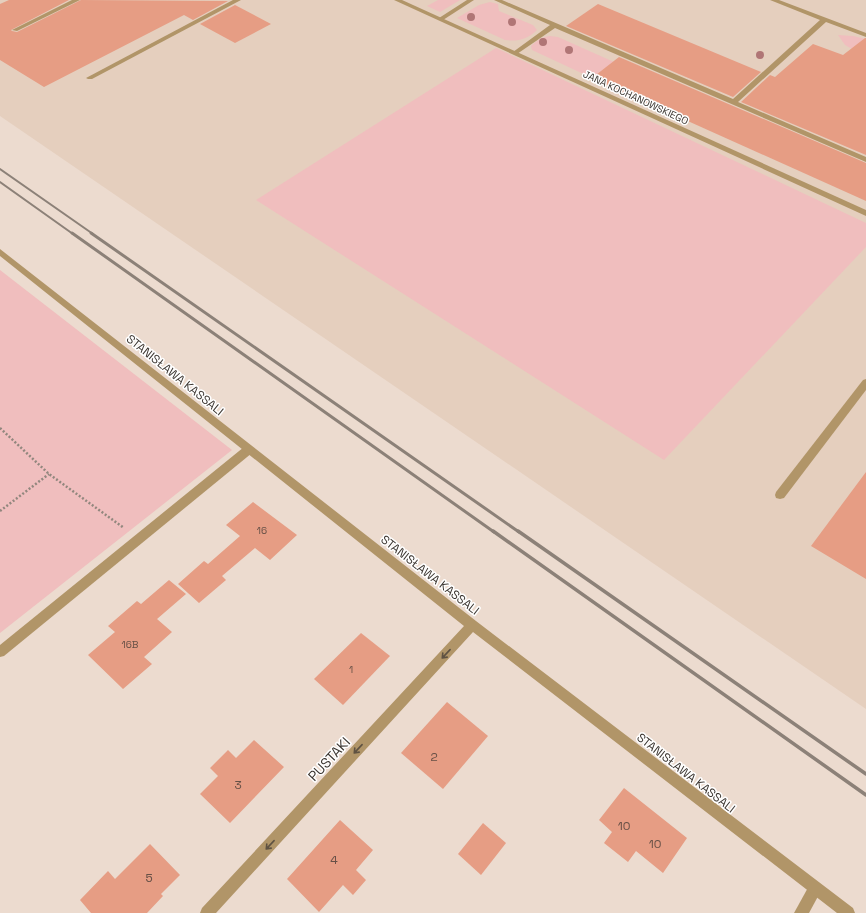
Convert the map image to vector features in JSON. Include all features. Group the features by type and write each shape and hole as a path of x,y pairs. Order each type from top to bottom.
{"street":[{"path":"15,30 77,0"},
{"path":"90,78 238,0"},
{"name":"JANA KOCHANOWSKIEGO","path":"397,0 866,213"},
{"path":"441,19 471,0"},
{"path":"497,0 866,160"},
{"path":"773,0 866,35"},
{"path":"733,103 825,19"},
{"path":"515,53 555,25"},
{"name":"STANISŁAWA KASSALI","path":"0,252 248,450 472,625 848,913"},
{"path":"780,495 866,383"},
{"path":"0,652 248,450"},
{"name":"PUSTAKI","path":"207,913 472,625"},
{"path":"801,913 815,889"}],"path":[{"path":"0,428 49,474 140,539"},
{"path":"0,511 49,474"}],"shaded area":[{"path":"0,0 866,0 866,709 0,116"},
{"path":"438,0 460,0 440,12 427,6"},
{"path":"490,2 498,4 499,11 533,25 537,30 530,36 522,39 514,41 505,40 457,18 479,5"},
{"path":"838,35 866,39 852,49 845,45"},
{"path":"550,36 558,37 614,62 592,78 532,50 531,46 535,42"},
{"path":"496,48 866,223 866,247 664,460 256,200"},
{"path":"0,270 232,450 0,633"}],"building":[{"path":"9,0 69,0 11,30 17,32 81,0 228,1 193,20 184,15 44,87 0,60 0,4"},
{"path":"598,4 761,72 733,97 566,26"},
{"path":"235,5 271,24 235,43 200,24"},
{"path":"865,38 866,155 741,102 770,75 775,77 813,44 843,55"},
{"path":"619,57 866,163 866,201 592,78"},
{"path":"866,472 866,579 811,546"},
{"path":"253,502 297,535 270,560 255,548 222,576 226,580 199,603 178,584 204,561 208,564 240,536 226,525"},
{"path":"169,580 186,594 157,619 172,632 144,657 152,664 123,689 88,655 115,632 108,626 137,601 141,604"},
{"path":"361,633 390,656 343,705 314,679"},
{"path":"447,702 488,736 443,789 401,753"},
{"path":"254,740 284,767 230,823 200,794 218,776 210,768 228,750 236,758"},
{"path":"624,788 687,838 663,873 636,851 628,862 604,843 612,832 599,820"},
{"path":"340,820 373,850 356,870 366,880 353,895 343,885 319,912 287,879"},
{"path":"483,823 506,843 481,875 458,854"},
{"path":"150,844 180,875 161,894 163,896 147,913 91,913 80,900 108,871 115,879"}],"railway":[{"path":"0,169 93,234"},
{"path":"0,182 73,234"},
{"path":"72,233 494,532"},
{"path":"91,233 519,532"},
{"path":"493,531 866,795"},
{"path":"518,531 866,774"}]}
